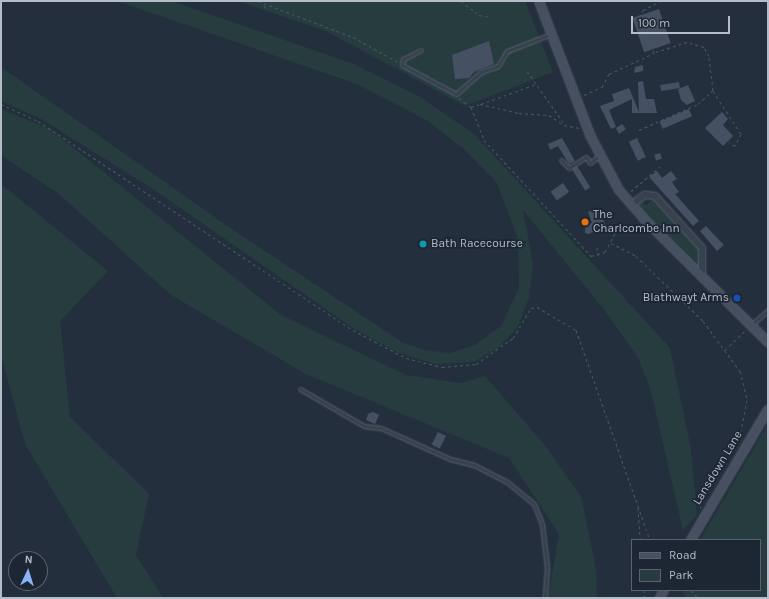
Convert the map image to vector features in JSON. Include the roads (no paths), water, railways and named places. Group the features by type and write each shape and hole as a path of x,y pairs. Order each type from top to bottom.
{"street":[{"path":"539,1 576,98 600,155 623,196 702,278 768,342"},
{"path":"632,205 646,194 655,196 702,248 702,278"},
{"name":"Lansdown Lane","path":"692,539 768,410"}],"lane":[{"path":"421,50 403,59 402,65 456,94 481,72 498,66 508,51 551,34"},
{"path":"561,160 569,168 586,157 590,163 600,155"},
{"path":"751,325 768,310"},
{"path":"300,389 364,426 380,428 474,465 507,482 534,504 542,524 546,567 545,598"}],"place":[{"name":"The Charlcombe Inn","path":"585,222"},
{"name":"Bath Racecourse","path":"423,244"},
{"name":"Blathwayt Arms","path":"737,298"}]}
